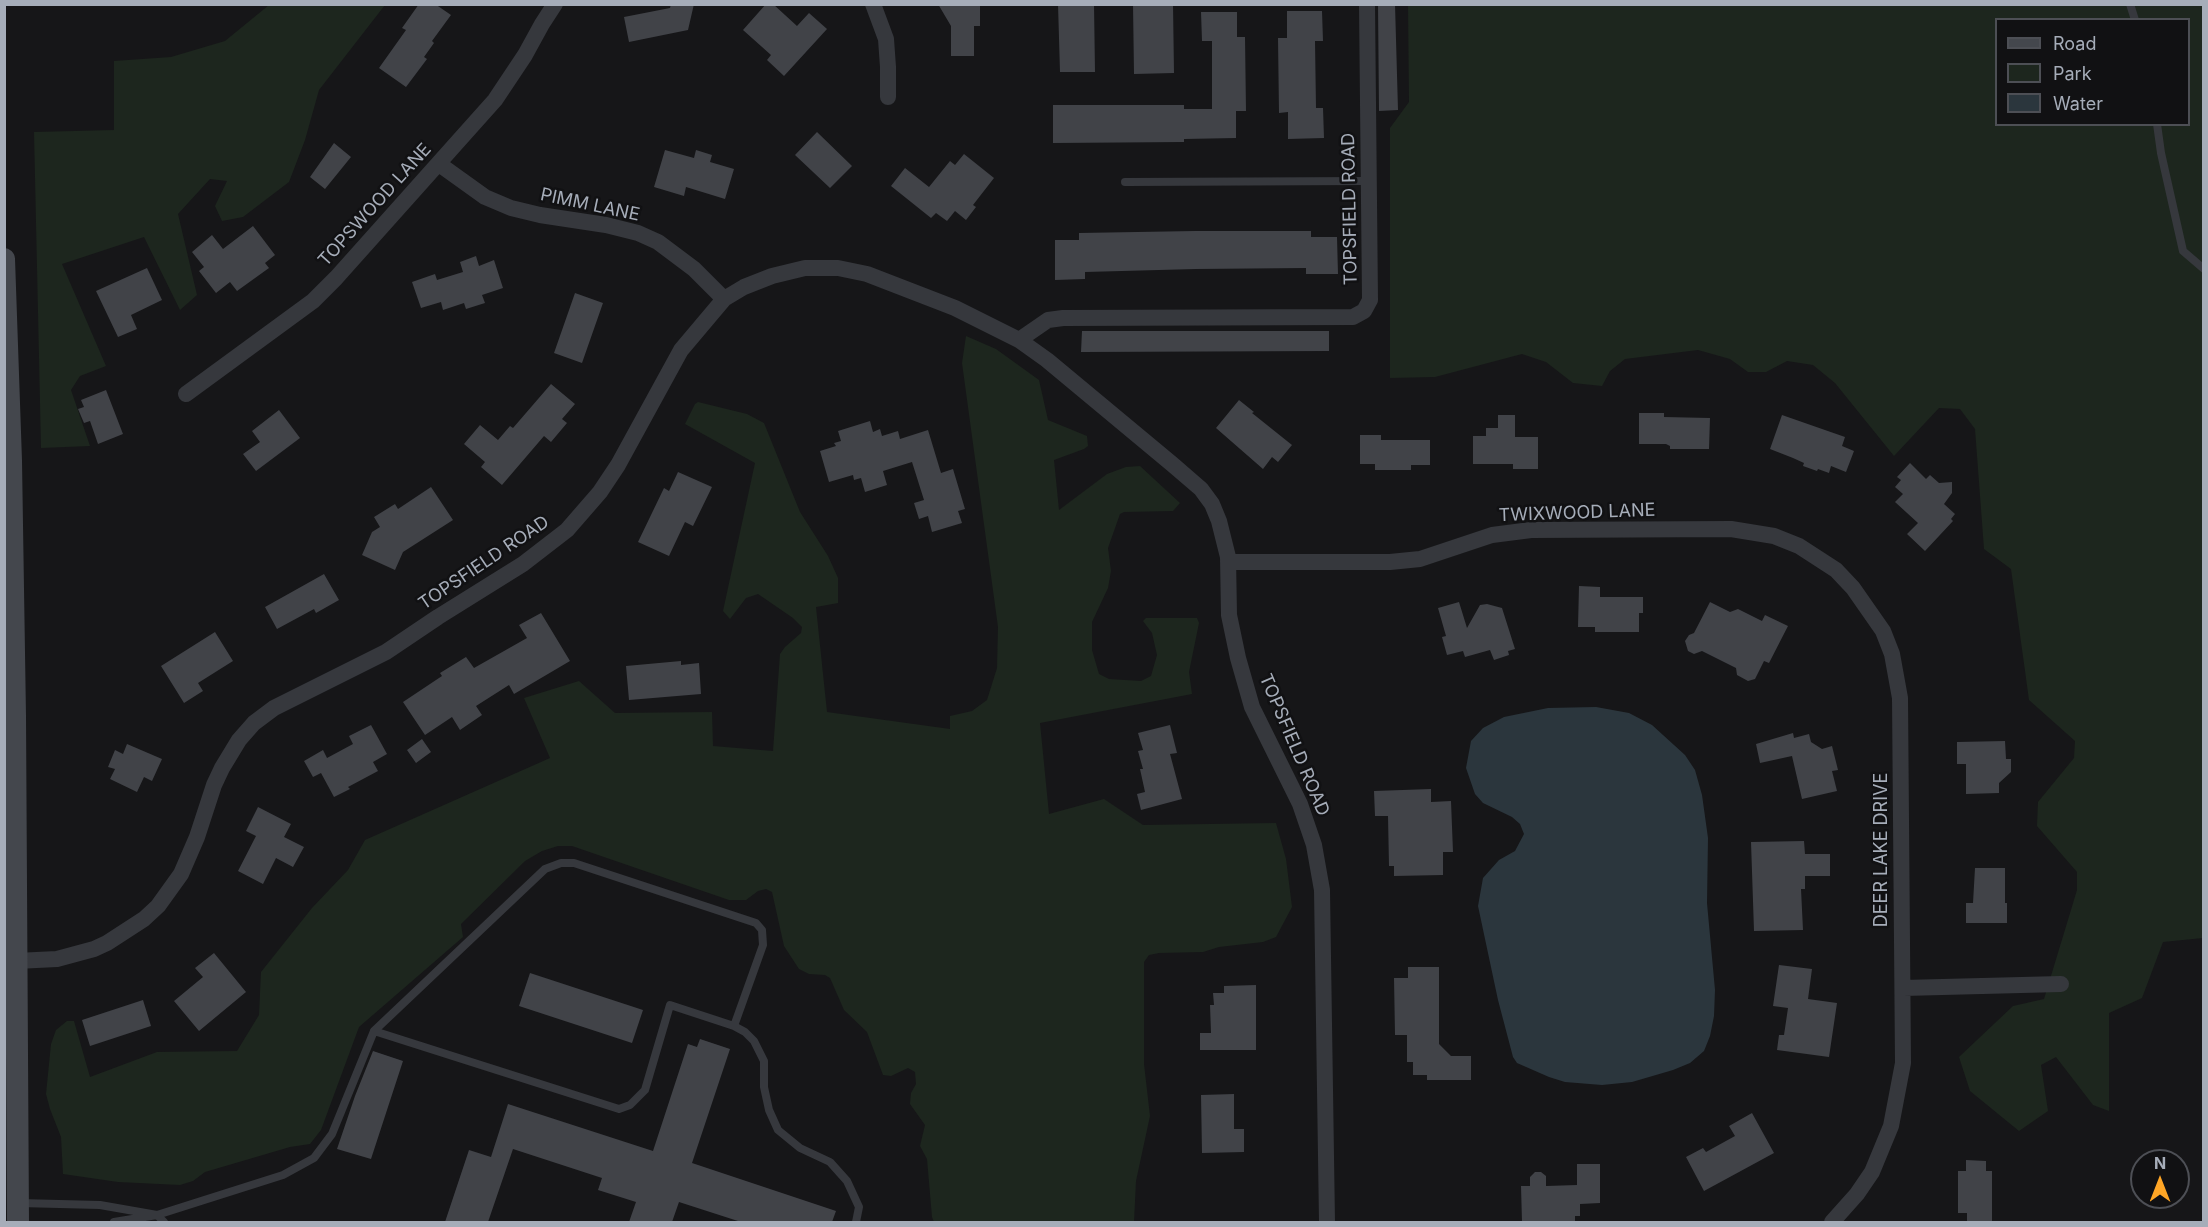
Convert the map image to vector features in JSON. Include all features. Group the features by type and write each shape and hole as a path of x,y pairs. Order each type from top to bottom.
{"main road":[{"path":"4,259 11,461 15,716 18,1213"}],"street":[{"name":"TOPSWOOD LANE","path":"186,394 314,301 495,100 510,80 555,4"},
{"path":"873,4 886,39 888,97"},
{"name":"TOPSFIELD ROAD","path":"1019,340 1048,320 1063,318 1353,317 1364,311 1370,300 1367,4"},
{"name":"PIMM LANE","path":"439,164 485,196 511,208 606,225 638,233 658,242 694,269 724,299"},
{"name":"TOPSFIELD ROAD","path":"16,961 57,959 94,949 144,919 158,906 181,874 222,768 239,740 254,723 274,708 386,652 523,564 567,530 600,492 618,465 681,350 724,299 744,287 772,276 805,268 838,268 895,283 955,308 1019,340 1047,360 1201,489 1212,504 1219,521 1228,562 1229,615 1238,658 1252,707 1300,804 1314,845 1322,890 1327,1222"},
{"name":"TWIXWOOD LANE","path":"1228,562 1390,562 1420,559 1492,536 1531,530 1702,528 1752,531"},
{"name":"DEER LAKE DRIVE","path":"1752,531 1774,536 1799,546 1836,570 1869,607 1883,631 1897,676 1901,718 1903,1063 1891,1125 1872,1172 1857,1194 1832,1222"},
{"path":"1903,988 2061,984"}],"lane":[{"path":"2157,126 2183,251 2204,269"},
{"path":"1125,182 1369,181"},
{"path":"114,1222 157,1215 284,1175 314,1158 332,1134 374,1031 545,869 561,863 574,863 756,923 762,930 763,945 734,1026"},
{"path":"374,1031 619,1109 630,1105 645,1090 670,1005 734,1026 754,1041 764,1061 764,1087 769,1110 778,1130 800,1148 830,1162 847,1181 859,1207 856,1222"},
{"path":"18,1213 100,1205 157,1215 164,1222"}],"green space":[{"path":"269,5 385,5 319,90 305,140 289,182 243,217 222,221 215,206 227,181 210,179 178,214 197,295 180,310 144,237 62,264 106,366 80,376 71,390 90,446 41,448 34,132 114,130 114,61 171,57 225,41"},
{"path":"1408,5 2203,5 2203,938 2163,942 2142,998 2109,1013 2109,1111 2093,1105 2056,1057 2041,1065 2048,1111 2019,1131 1970,1091 1959,1057 2013,1006 2044,999 2077,890 2077,872 2037,826 2038,802 2074,758 2075,741 2029,700 2011,569 1984,549 1975,429 1960,409 1939,408 1894,456 1835,383 1813,365 1787,361 1766,372 1748,372 1730,359 1698,350 1625,359 1610,371 1602,386 1573,383 1546,362 1522,354 1435,377 1390,378 1390,128 1409,102"},
{"path":"966,336 996,349 1039,380 1048,420 1087,436 1088,446 1084,449 1054,460 1059,510 1107,474 1126,467 1140,466 1180,503 1173,511 1120,514 1108,548 1111,571 1108,588 1092,622 1092,650 1099,674 1109,679 1141,681 1151,676 1157,655 1152,633 1143,621 1146,618 1197,618 1199,623 1189,672 1192,694 1040,723 1049,814 1104,799 1143,825 1276,823 1286,859 1292,907 1276,937 1263,942 1219,947 1203,952 1159,953 1149,955 1144,962 1144,1064 1150,1116 1136,1181 1134,1222 934,1222 927,1159 920,1146 925,1125 910,1104 911,1093 916,1084 915,1072 908,1068 891,1076 883,1075 867,1032 844,1010 830,978 825,975 809,974 799,969 784,946 772,892 766,889 758,891 746,900 729,900 572,846 558,846 542,851 525,861 461,924 463,937 359,1027 321,1130 310,1144 290,1147 205,1172 193,1181 180,1185 118,1182 63,1174 61,1137 46,1094 51,1044 56,1030 67,1021 74,1021 90,1077 157,1052 237,1051 259,1015 261,972 312,908 348,870 365,840 550,758 524,698 579,681 615,713 712,712 713,746 773,751 780,654 801,633 802,627 793,618 758,594 746,598 730,619 723,611 755,463 685,424 698,402 747,414 764,423 800,512 828,556 838,578 838,603 816,607 827,712 950,729 950,716 972,711 987,700 997,668 998,627 962,363"}],"water":[{"path":"1596,707 1629,713 1652,725 1685,755 1695,770 1702,795 1708,838 1707,903 1715,990 1714,1016 1710,1036 1704,1051 1690,1063 1632,1082 1602,1085 1565,1082 1549,1077 1517,1063 1513,1057 1478,906 1483,878 1499,860 1515,851 1524,834 1520,824 1512,817 1483,803 1475,794 1466,768 1471,741 1483,728 1504,717 1548,708"}],"building":[{"path":"419,4 435,4 451,15 432,41 434,43 424,57 427,59 406,87 379,68 406,30 402,28"},
{"path":"671,4 694,4 688,30 629,42 624,17 670,8"},
{"path":"766,4 773,4 797,26 809,13 827,29 784,76 767,60 771,55 743,30"},
{"path":"938,4 980,4 980,26 974,26 974,56 951,56 951,26"},
{"path":"1058,4 1094,4 1095,72 1060,72"},
{"path":"1133,4 1173,4 1174,73 1134,74"},
{"path":"1378,4 1395,4 1398,110 1379,111"},
{"path":"1287,11 1322,11 1323,41 1315,41 1316,108 1323,108 1324,138 1288,139 1288,112 1279,113 1278,38 1287,38"},
{"path":"1201,12 1237,12 1237,37 1245,37 1246,111 1236,111 1236,138 1184,139 1184,142 1053,143 1053,105 1184,105 1184,109 1212,109 1212,41 1202,41"},
{"path":"817,132 852,166 830,188 795,155"},
{"path":"334,143 351,157 325,189 310,177"},
{"path":"665,150 694,158 696,150 712,155 710,162 734,169 725,199 686,187 684,196 654,187"},
{"path":"964,154 994,178 973,205 976,207 966,220 955,211 947,221 936,213 931,218 891,186 905,168 929,187 950,161 955,165"},
{"path":"253,226 275,255 265,263 269,268 237,291 230,282 216,293 199,271 204,267 192,252 212,235 223,249"},
{"path":"1311,231 1311,237 1337,237 1338,274 1306,274 1306,268 1196,269 1085,272 1085,279 1055,280 1055,240 1079,240 1079,233"},
{"path":"476,256 479,266 494,260 503,288 482,295 485,303 466,309 464,303 443,310 441,302 421,308 412,282 435,274 437,280 463,272 460,262"},
{"path":"147,268 162,300 131,315 137,329 118,337 96,291"},
{"path":"575,293 603,303 582,363 554,353"},
{"path":"1082,331 1329,331 1329,351 1081,352"},
{"path":"551,384 575,404 562,419 567,423 551,442 544,436 502,485 481,467 485,462 464,444 480,425 498,440 510,426 513,428"},
{"path":"106,390 123,434 98,444 90,421 84,423 78,409 84,407 81,400"},
{"path":"1239,400 1292,445 1278,462 1272,457 1263,469 1216,428"},
{"path":"279,410 300,438 256,471 243,454 260,442 252,431"},
{"path":"1639,413 1664,413 1664,417 1710,418 1709,449 1670,449 1670,446 1666,444 1639,444"},
{"path":"1498,415 1515,415 1515,437 1538,437 1538,469 1513,469 1513,464 1473,464 1473,436 1486,436 1486,428 1498,428"},
{"path":"1782,415 1845,437 1842,446 1854,451 1846,472 1831,466 1829,473 1818,469 1817,471 1770,449"},
{"path":"870,421 873,432 880,429 882,436 898,431 900,439 928,430 941,473 953,469 965,509 958,511 962,523 932,532 928,516 919,519 914,503 924,500 912,462 883,471 887,485 865,492 861,478 854,480 853,475 829,482 820,451 836,446 834,443 841,441 838,431"},
{"path":"1360,435 1381,435 1381,440 1430,440 1430,465 1411,465 1411,470 1375,470 1375,464 1360,464"},
{"path":"1910,463 1926,479 1930,475 1939,483 1952,482 1952,493 1944,504 1955,514 1951,519 1953,521 1925,551 1907,534 1918,523 1895,502 1903,494 1895,487 1901,480 1897,477"},
{"path":"678,472 712,487 693,526 685,522 669,556 638,542 664,488 669,491"},
{"path":"431,487 453,520 403,552 395,570 362,555 372,532 380,527 374,517 395,504 398,509"},
{"path":"324,574 339,600 316,613 314,609 277,629 265,607"},
{"path":"1579,586 1600,587 1600,597 1643,597 1643,613 1639,613 1639,632 1595,632 1595,627 1578,627"},
{"path":"1459,602 1467,628 1480,605 1487,604 1502,608 1515,649 1508,651 1509,655 1494,660 1490,650 1465,657 1463,651 1447,655 1442,637 1446,636 1438,608"},
{"path":"1710,602 1730,612 1738,609 1762,621 1765,615 1788,626 1769,663 1764,661 1755,679 1748,681 1737,675 1736,668 1702,651 1694,654 1688,651 1685,641 1689,635 1694,633"},
{"path":"541,613 570,661 514,694 509,685 476,706 482,715 460,730 452,717 425,735 403,702 442,676 440,673 466,657 474,668 527,638 519,625"},
{"path":"215,632 233,661 198,683 203,691 184,703 161,666"},
{"path":"681,661 681,665 699,663 701,694 629,700 626,666"},
{"path":"371,725 387,754 373,762 378,771 334,797 321,773 313,777 304,761 323,750 327,758 353,744 349,736"},
{"path":"1170,725 1177,753 1170,754 1182,799 1141,810 1137,794 1145,792 1140,769 1143,769 1138,751 1143,750 1138,733"},
{"path":"1793,733 1794,738 1809,734 1811,742 1822,749 1832,746 1838,770 1832,771 1837,791 1802,799 1792,756 1760,763 1756,744"},
{"path":"422,739 431,752 416,763 407,750"},
{"path":"2005,741 2006,759 2011,759 2011,772 1999,783 1999,793 1966,794 1966,764 1957,764 1957,742"},
{"path":"127,744 162,759 152,781 144,777 137,792 110,779 115,769 108,767 115,750 123,754"},
{"path":"1431,789 1431,802 1451,801 1453,852 1443,852 1443,875 1394,876 1394,866 1389,866 1388,816 1375,816 1374,791"},
{"path":"258,807 291,824 284,837 304,847 293,867 276,858 263,884 238,871 256,836 246,831"},
{"path":"1804,841 1805,854 1830,854 1830,876 1805,876 1805,889 1801,889 1803,930 1754,931 1751,842"},
{"path":"1975,868 2005,868 2007,923 1966,923 1966,903 1973,903"},
{"path":"214,953 246,992 199,1031 174,1001 203,977 195,968"},
{"path":"1779,965 1812,969 1808,999 1837,1003 1829,1057 1777,1050 1779,1035 1784,1035 1788,1008 1773,1006"},
{"path":"1408,967 1439,967 1439,1044 1451,1056 1471,1056 1471,1080 1427,1080 1427,1075 1413,1075 1413,1062 1407,1062 1407,1035 1395,1035 1394,978 1408,978"},
{"path":"530,973 643,1010 632,1043 519,1006"},
{"path":"1256,985 1256,1050 1200,1050 1200,1033 1211,1033 1210,1005 1214,1005 1213,993 1224,993 1224,986"},
{"path":"143,1000 151,1026 90,1046 82,1020"},
{"path":"700,1039 730,1049 692,1163 836,1211 832,1222 741,1222 679,1202 672,1222 629,1222 636,1202 598,1190 602,1178 513,1149 488,1222 445,1222 469,1150 491,1157 508,1104 653,1151 688,1044 697,1047"},
{"path":"373,1051 403,1061 371,1159 337,1149"},
{"path":"1234,1094 1234,1129 1244,1129 1244,1152 1202,1153 1201,1095"},
{"path":"1752,1113 1774,1153 1704,1191 1686,1157 1703,1148 1706,1152 1735,1136 1729,1126"},
{"path":"1966,1160 1986,1161 1986,1171 1992,1171 1992,1222 1967,1222 1967,1213 1958,1213 1958,1171 1966,1171"},
{"path":"1577,1164 1600,1164 1600,1203 1580,1204 1580,1216 1575,1216 1575,1222 1522,1222 1521,1186 1530,1186 1530,1177 1535,1172 1541,1172 1546,1176 1546,1186 1577,1185"}]}
